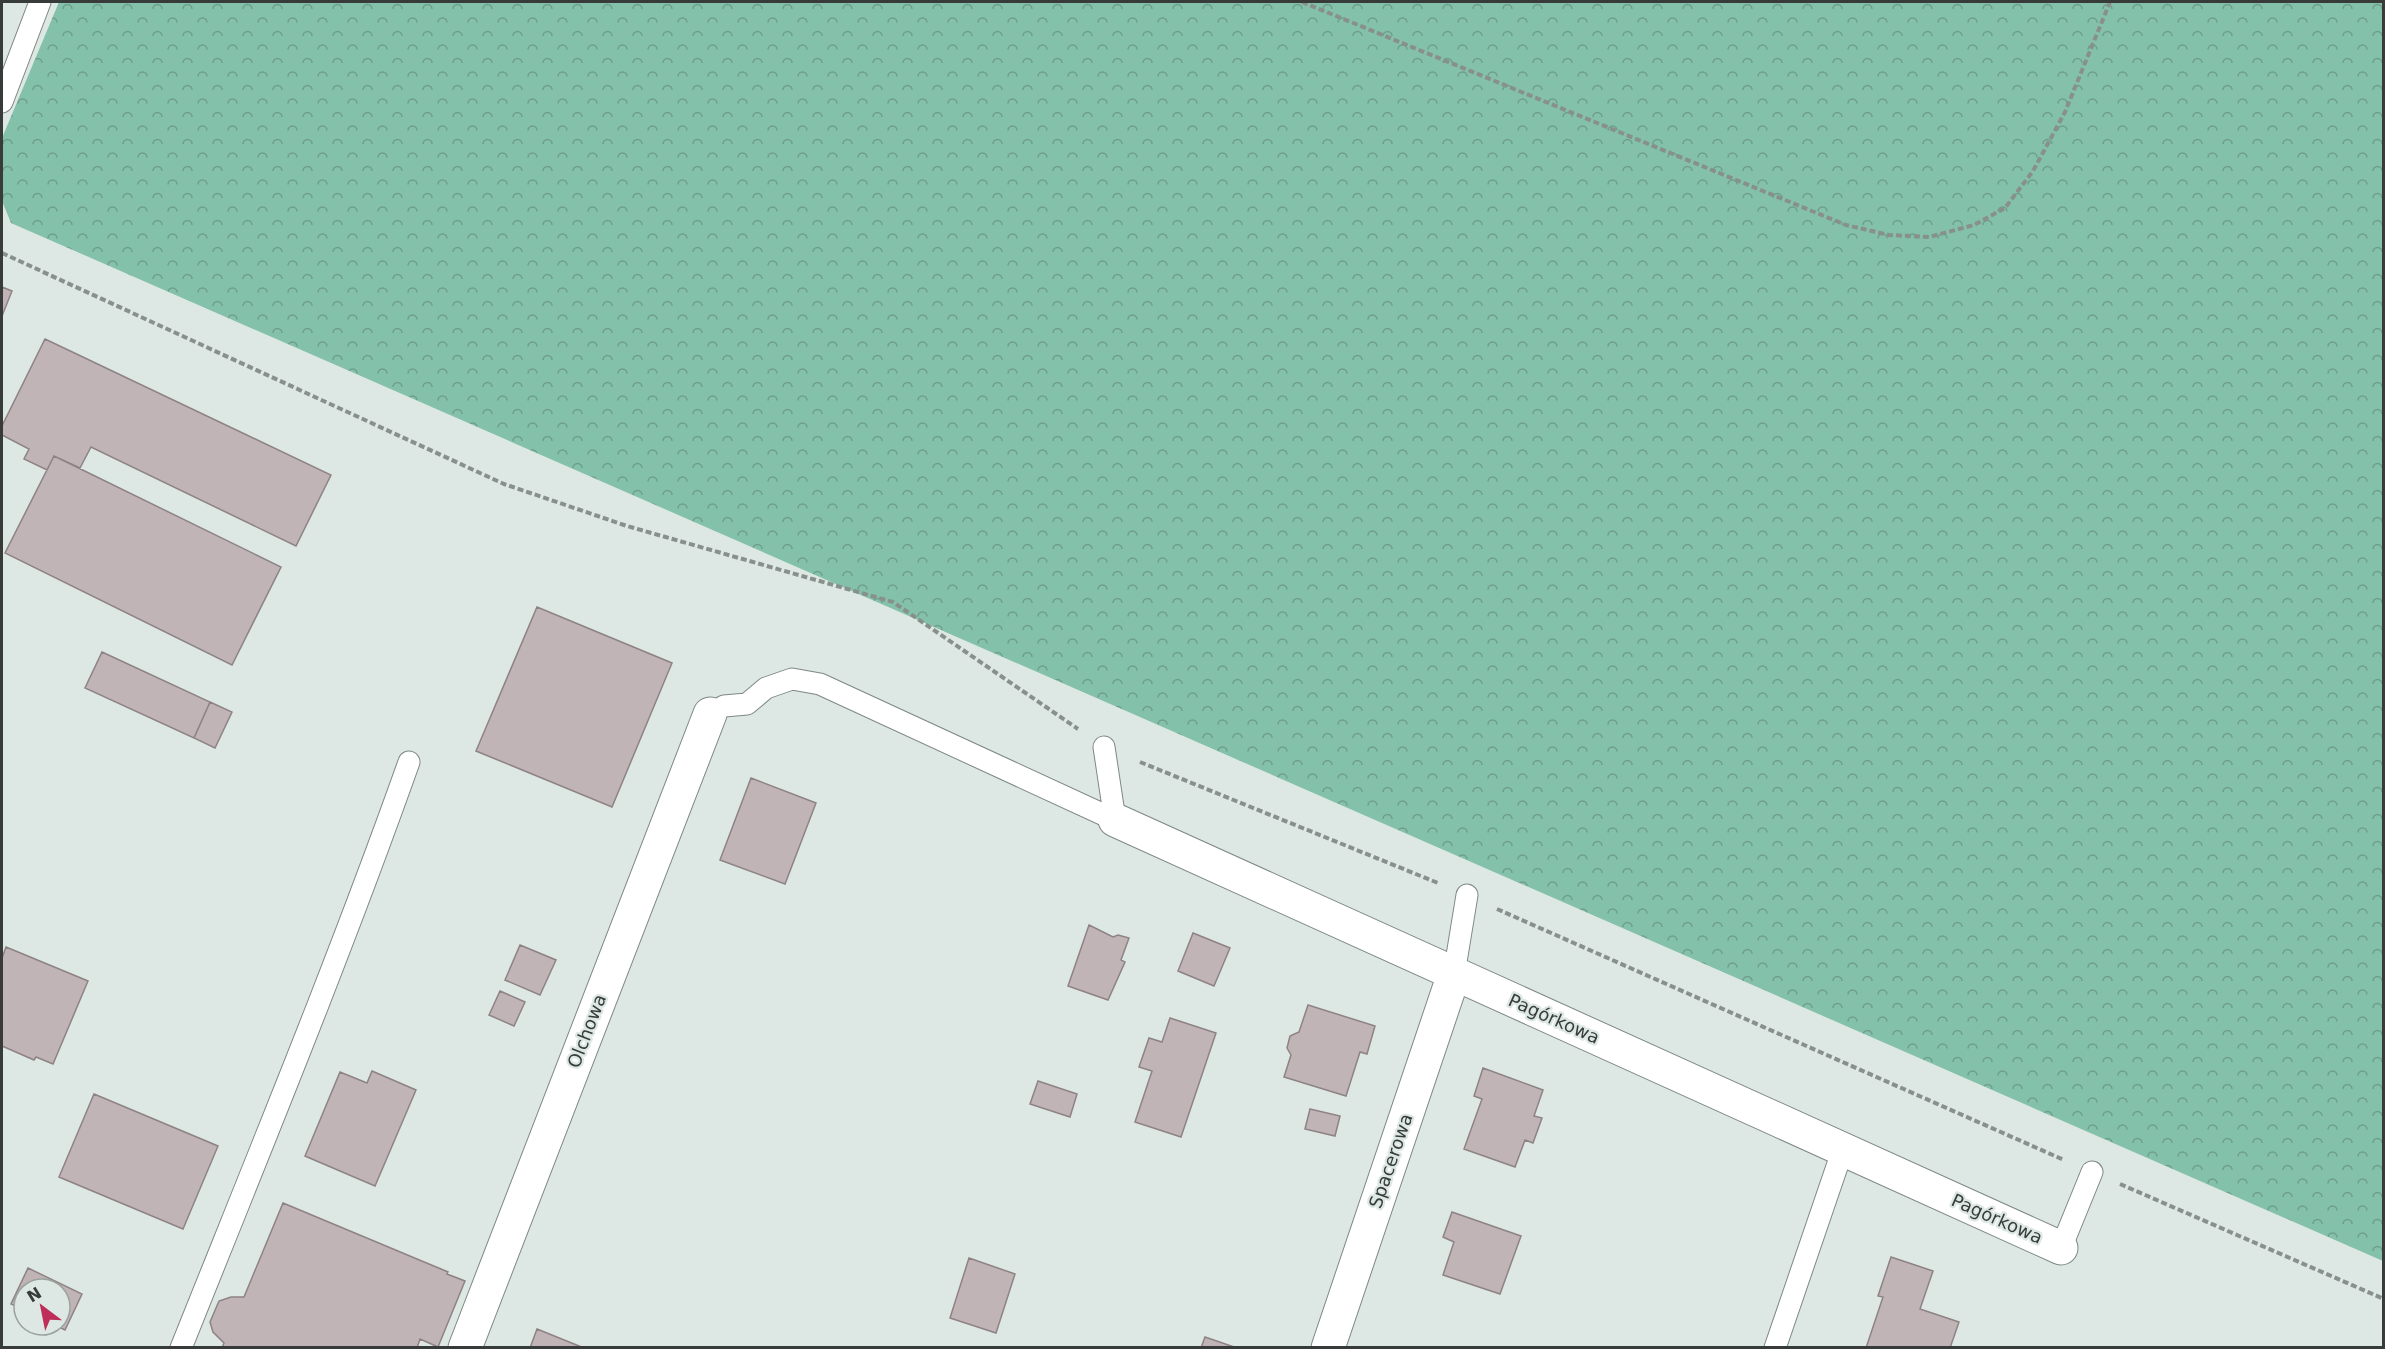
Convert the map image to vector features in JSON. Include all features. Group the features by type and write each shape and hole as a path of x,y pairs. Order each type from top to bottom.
{"street":[{"name":"Olchowa","path":"465,1347 710,714"},
{"name":"Pagórkowa","path":"1115,819 2061,1248"},
{"name":"Spacerowa","path":"1328,1347 1454,974"}],"lane":[{"path":"2,102 40,2"},
{"path":"710,714 724,706 747,704 766,688 792,679 820,684 1115,819"},
{"path":"1104,747 1115,819"},
{"path":"181,1347 294,1067 410,762"},
{"path":"1454,974 1467,895"},
{"path":"1774,1347 1843,1149"},
{"path":"2061,1248 2092,1172"}],"path":[{"path":"1302,2 1846,225 1889,235 1929,237 1974,225 2005,207 2033,171 2065,112 2110,2"},
{"path":"2,253 504,484 627,526 893,602 1104,747 1467,895 2384,1299"}],"green space":[{"path":"59,2 2383,2 2383,1261 11,223 2,201 2,138"}],"building":[{"path":"2,287 12,291 2,316"},
{"path":"45,339 331,475 296,546 91,447 80,468 54,456 47,470 24,459 29,449 2,435 2,426"},
{"path":"54,456 281,567 232,665 5,553"},
{"path":"537,607 672,663 612,807 476,751"},
{"path":"102,652 210,702 194,738 85,688"},
{"path":"210,702 232,712 215,748 194,738"},
{"path":"751,778 816,803 785,884 720,860"},
{"path":"1089,925 1113,937 1118,935 1129,938 1121,960 1125,962 1108,1000 1068,986"},
{"path":"1193,933 1230,948 1214,986 1178,971"},
{"path":"520,945 556,960 540,995 505,980"},
{"path":"6,947 88,981 53,1064 36,1057 34,1060 2,1046 2,958"},
{"path":"500,991 525,1002 514,1026 489,1015"},
{"path":"1308,1005 1375,1026 1367,1054 1360,1052 1346,1096 1284,1077 1291,1055 1287,1048 1290,1036 1299,1032"},
{"path":"1170,1018 1216,1033 1181,1137 1135,1122 1152,1071 1139,1067 1149,1038 1162,1042"},
{"path":"1483,1068 1543,1090 1534,1116 1542,1118 1533,1143 1525,1140 1515,1167 1464,1149 1482,1099 1474,1096"},
{"path":"372,1071 416,1090 375,1186 305,1156 340,1072 367,1083"},
{"path":"1038,1081 1077,1094 1070,1117 1030,1104"},
{"path":"94,1094 218,1146 183,1229 59,1177"},
{"path":"1310,1109 1340,1116 1335,1136 1305,1129"},
{"path":"283,1203 465,1281 438,1347 420,1339 417,1348 222,1348 224,1343 213,1332 210,1322 219,1301 231,1297 244,1297"},
{"path":"1452,1212 1521,1236 1500,1294 1443,1275 1454,1242 1443,1237"},
{"path":"1891,1257 1933,1271 1920,1309 1959,1322 1950,1348 1866,1348 1883,1297 1878,1296"},
{"path":"969,1258 1015,1274 996,1333 950,1318"},
{"path":"28,1268 47,1277 24,1277"},
{"path":"72,1289 82,1294 72,1315"},
{"path":"537,1329 584,1348 530,1348"},
{"path":"1205,1337 1237,1348 1201,1348"}]}
